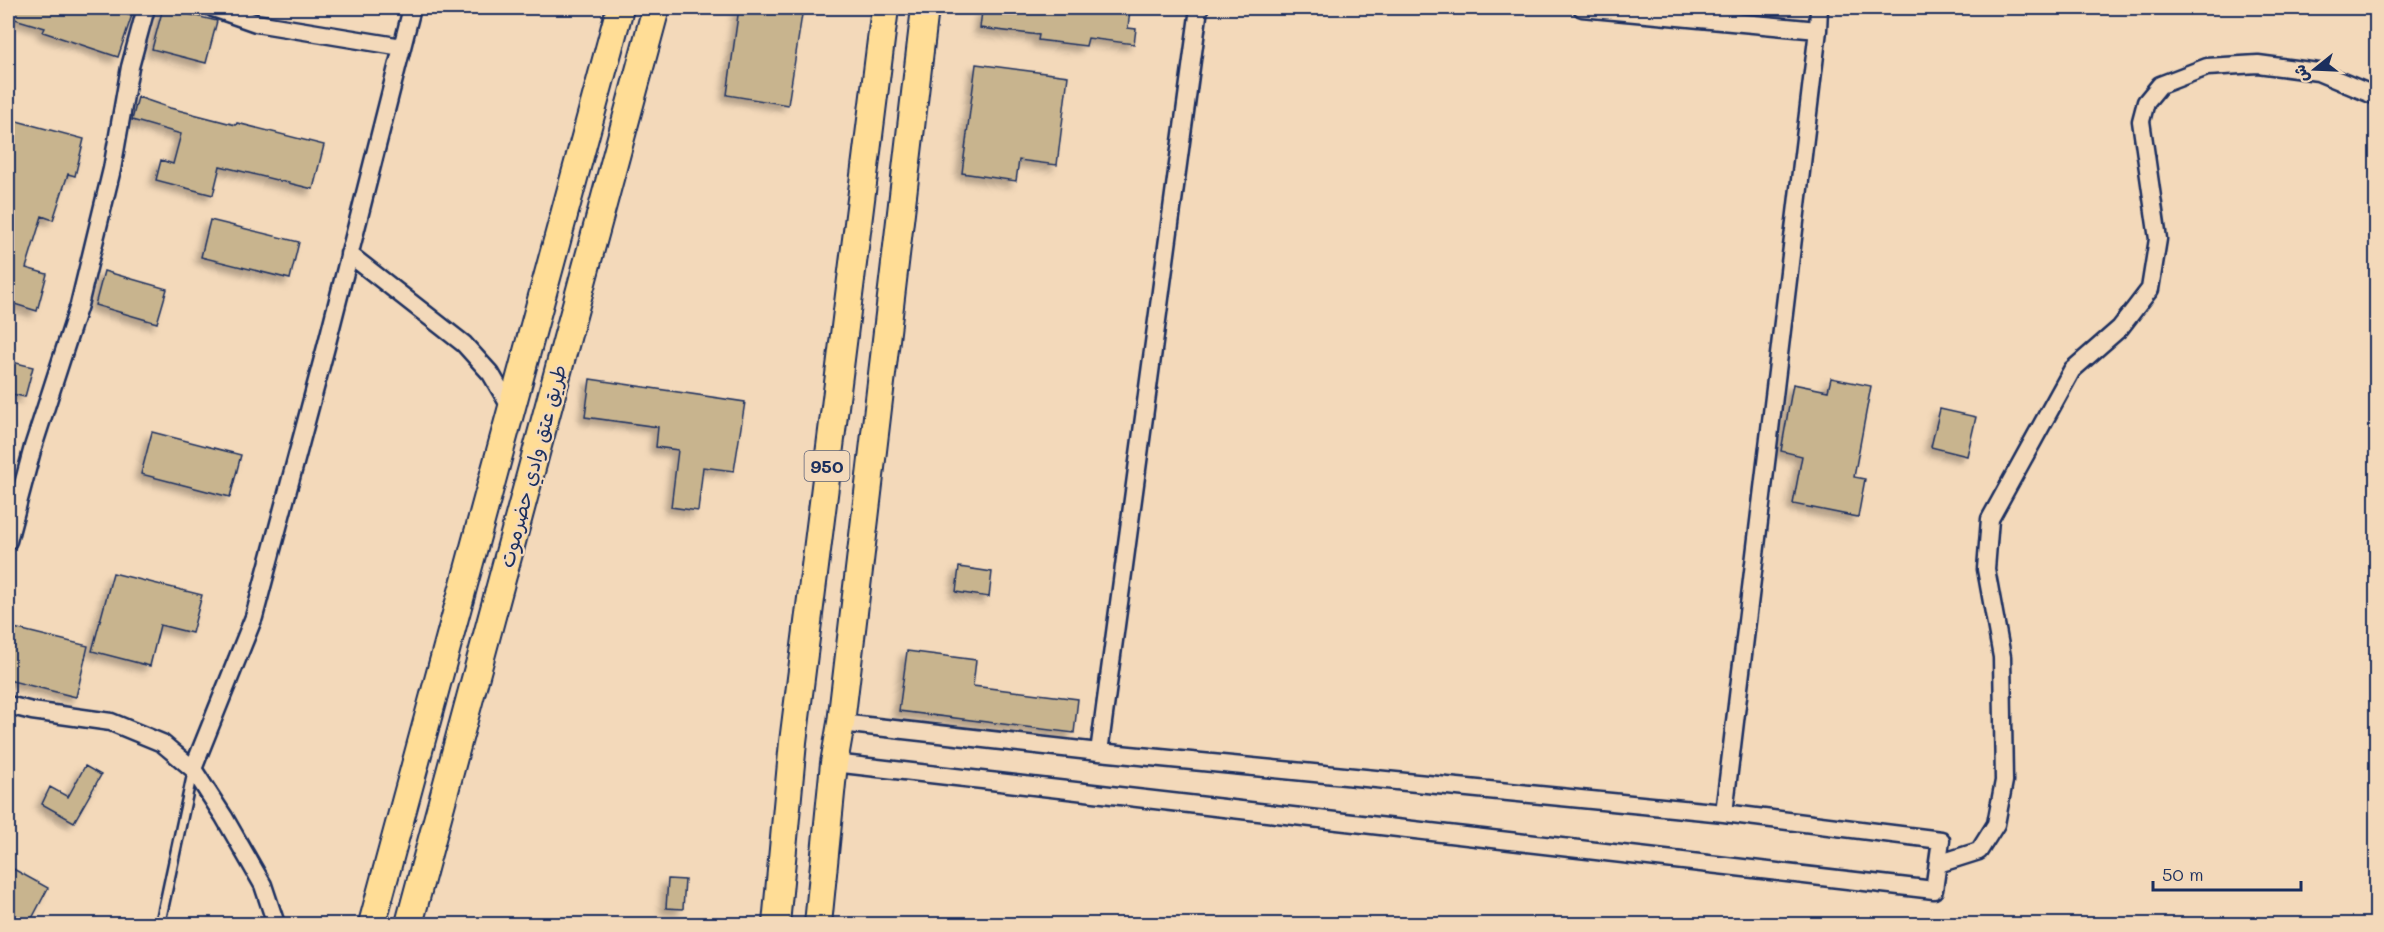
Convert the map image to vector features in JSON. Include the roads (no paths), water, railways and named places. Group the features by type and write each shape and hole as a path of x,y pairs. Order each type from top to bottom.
{"main road":[{"name":"طريق عتق وادي حضرموت","path":"372,924 620,8"},
{"name":"طريق عتق وادي حضرموت","path":"409,924 656,8"},
{"name":"950","path":"776,924 793,742 885,8"},
{"name":"950","path":"818,924 834,763 841,723 925,8"}],"street":[{"path":"8,540 33,447 79,304 112,170 130,67 146,8"},
{"path":"213,8 256,23 402,47"},
{"path":"193,769 254,617 412,8"},
{"path":"1099,752 1199,8"},
{"path":"1582,8 1818,30"},
{"path":"1724,813 1819,8"},
{"path":"1938,864 1979,850 1996,824 2004,781 2002,657 1986,569 1990,519 2072,370 2120,328 2150,289 2158,239 2141,121 2146,102 2160,85 2207,67 2258,64 2318,72 2376,96"},
{"path":"349,254 464,344 491,374 512,410"},
{"path":"8,705 33,711 111,722 162,744 193,769 263,885 276,924"},
{"path":"834,763 1934,890 1941,840 1724,813 1099,752 841,723"}],"lane":[{"path":"160,924 193,769"}]}
